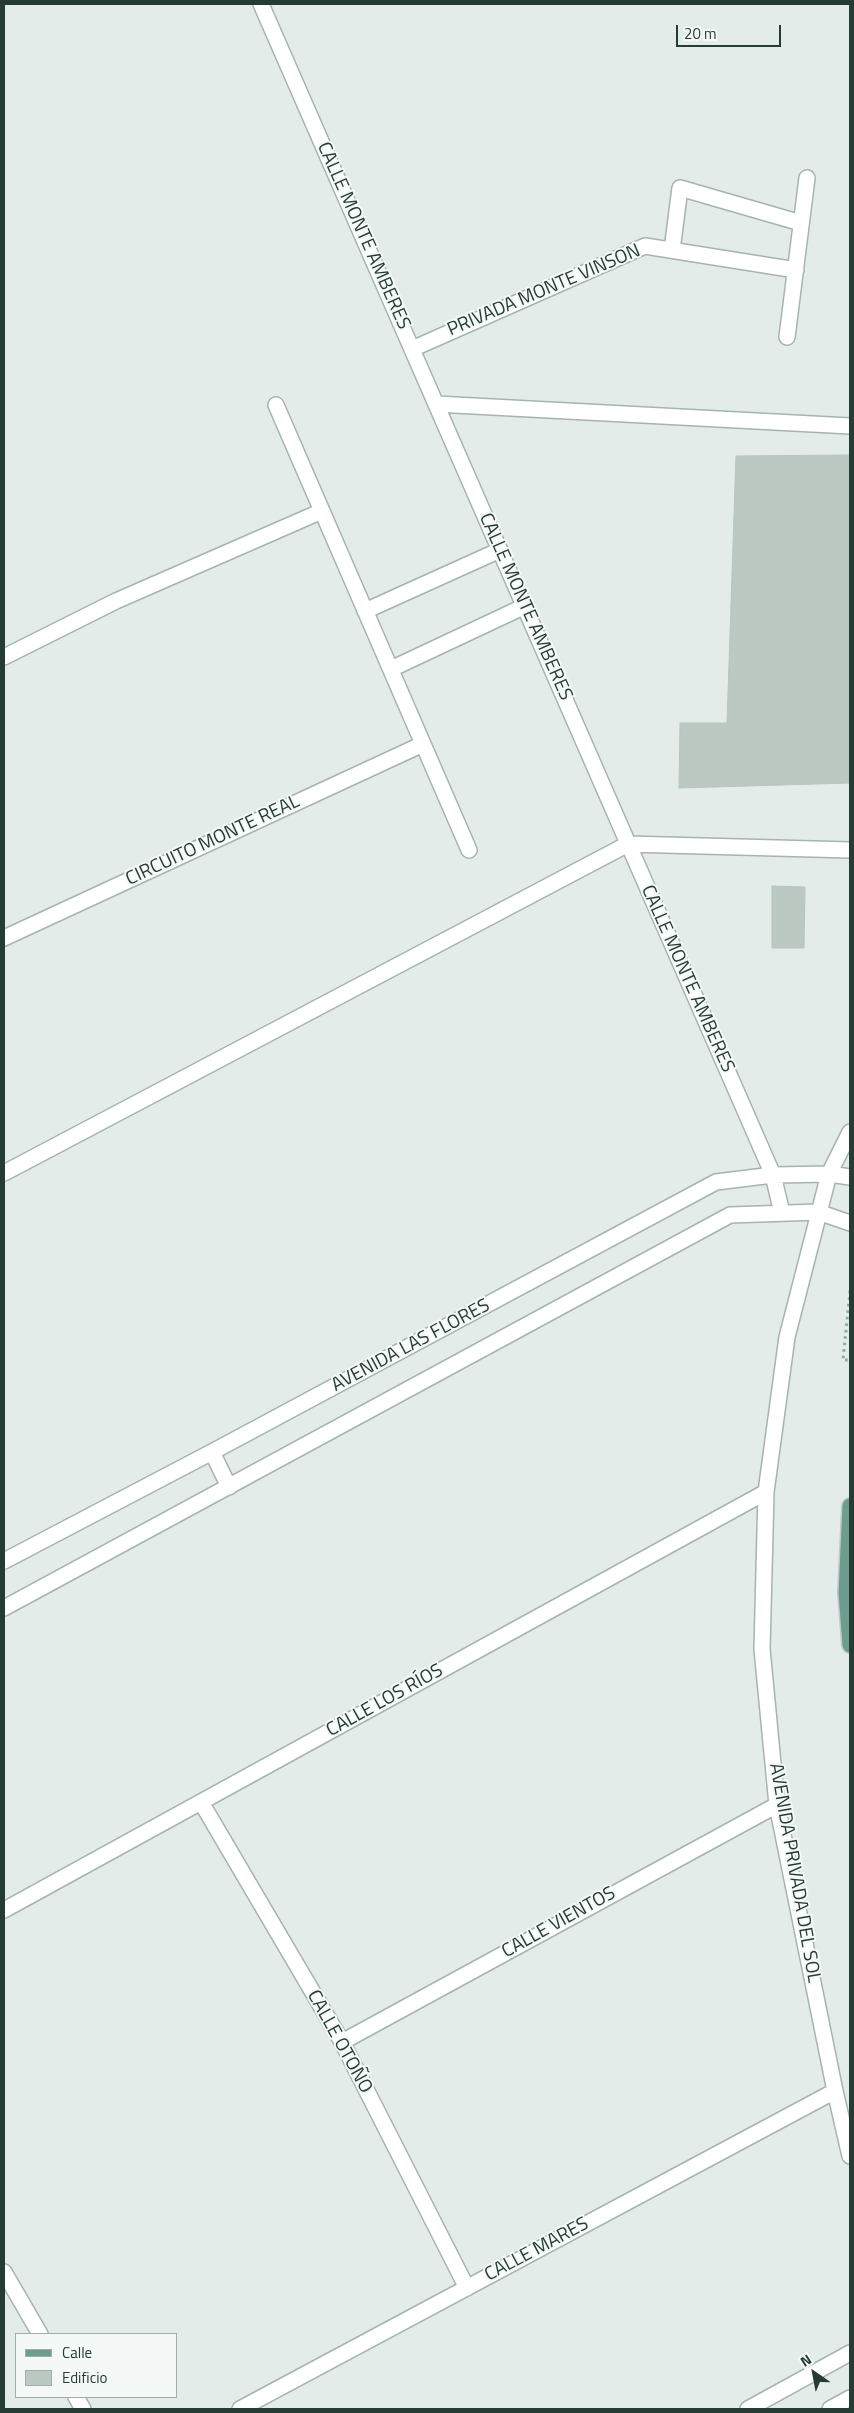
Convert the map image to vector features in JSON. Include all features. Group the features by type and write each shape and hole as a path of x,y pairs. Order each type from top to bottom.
{"main road":[{"path":"850,1506 846,1593 850,1645"}],"street":[{"name":"CALLE MONTE AMBERES","path":"262,4 773,1176 782,1213"},
{"path":"787,337 807,178"},
{"path":"672,250 680,188 802,223"},
{"name":"PRIVADA MONTE VINSON","path":"412,349 645,246 796,270"},
{"path":"436,404 850,426"},
{"path":"276,405 470,850"},
{"path":"4,657 116,601 322,511"},
{"path":"365,611 500,550"},
{"path":"391,669 525,606"},
{"name":"CIRCUITO MONTE REAL","path":"4,938 423,744"},
{"path":"4,1172 628,844 850,850"},
{"name":"AVENIDA PRIVADA DEL SOL","path":"850,1132 829,1174 787,1336 766,1492 762,1649 777,1805 850,2156"},
{"name":"AVENIDA LAS FLORES","path":"4,1561 212,1452 716,1182 773,1176 829,1174 850,1177"},
{"path":"818,1212 850,1224"},
{"name":"AVENIDA LAS FLORES","path":"4,1608 730,1215 818,1212"},
{"path":"212,1452 229,1487"},
{"name":"CALLE LOS RÍOS","path":"4,1910 766,1492"},
{"name":"CALLE OTOÑO","path":"200,1802 342,2042 467,2288"},
{"name":"CALLE VIENTOS","path":"342,2042 777,1805"},
{"name":"CALLE MARES","path":"240,2409 835,2091"},
{"path":"4,2272 39,2333"},
{"path":"748,2409 850,2353"},
{"path":"77,2398 83,2409"},
{"path":"830,2409 850,2398"}],"path":[{"path":"850,1291 843,1360 850,1360"}],"building":[{"path":"850,455 850,783 679,788 680,723 727,723 736,456"},
{"path":"772,886 805,887 804,948 772,948"}]}
